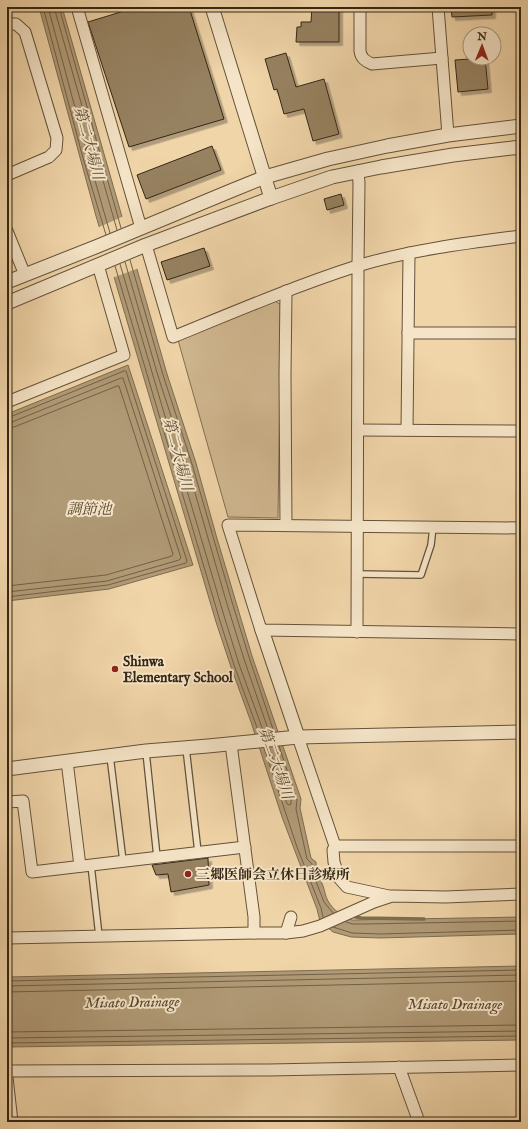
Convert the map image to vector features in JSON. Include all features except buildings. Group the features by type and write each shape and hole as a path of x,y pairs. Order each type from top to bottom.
{"street":[{"path":"77,7 138,229"},
{"path":"212,7 271,198"},
{"path":"360,7 360,51 361,56 366,62 372,64 442,58"},
{"path":"438,7 448,135"},
{"path":"7,24 16,24 25,32 57,138 56,150 49,157 7,175"},
{"path":"7,282 265,178 328,159 359,152 448,135 521,126"},
{"path":"7,303 143,246 332,177 358,171 453,155 521,147"},
{"path":"357,632 358,171"},
{"path":"7,231 25,275"},
{"path":"143,246 173,337 286,291 358,266 440,247 521,236"},
{"path":"407,430 409,253"},
{"path":"7,402 124,354 101,263"},
{"path":"286,291 286,525"},
{"path":"408,333 521,334"},
{"path":"358,430 521,431"},
{"path":"521,528 228,525 260,630 262,630 294,737 335,846 333,850 334,862 339,878 347,887 392,896 445,897 521,894"},
{"path":"262,630 521,634"},
{"path":"7,769 146,751 294,737 521,732"},
{"path":"231,744 254,917 254,932"},
{"path":"67,761 86,866"},
{"path":"7,802 23,801 32,872 245,847"},
{"path":"335,846 521,846"},
{"path":"7,938 254,932 286,933 304,931 320,926 374,902 392,896"},
{"path":"286,933 291,917"},
{"path":"7,1071 215,1070 521,1065"},
{"path":"399,1067 419,1122"},
{"path":"7,1077 12,1122"}],"lane":[{"path":"357,574 421,575 431,545 433,527"},
{"path":"186,748 198,852"},
{"path":"146,751 157,857"},
{"path":"110,756 123,861"},
{"path":"86,866 98,936"}],"shaded area":[{"path":"275,301 281,305 278,518 228,517 178,340"}],"water":[{"name":"第二大場川","path":"39,7 62,7 167,374 196,463 252,656 301,799 300,808 311,858 316,862 317,871 330,905 342,915 352,920 521,917 521,934 380,938 351,937 333,932 320,921 317,909 282,817 216,622 96,216"},
{"name":"調節池","path":"128,365 193,565 109,589 7,601 7,414"},
{"name":"Misato Drainage","path":"521,966 521,1040 7,1047 7,977"}],"pier":[{"path":"124,216 139,268 112,278 97,228"}],"waterway":[{"path":"351,916 361,918 424,919"}],"place":[{"name":"Shinwa Elementary School","path":"115,669"},
{"name":"三郷医師会立休日診療所","path":"188,874"}]}
